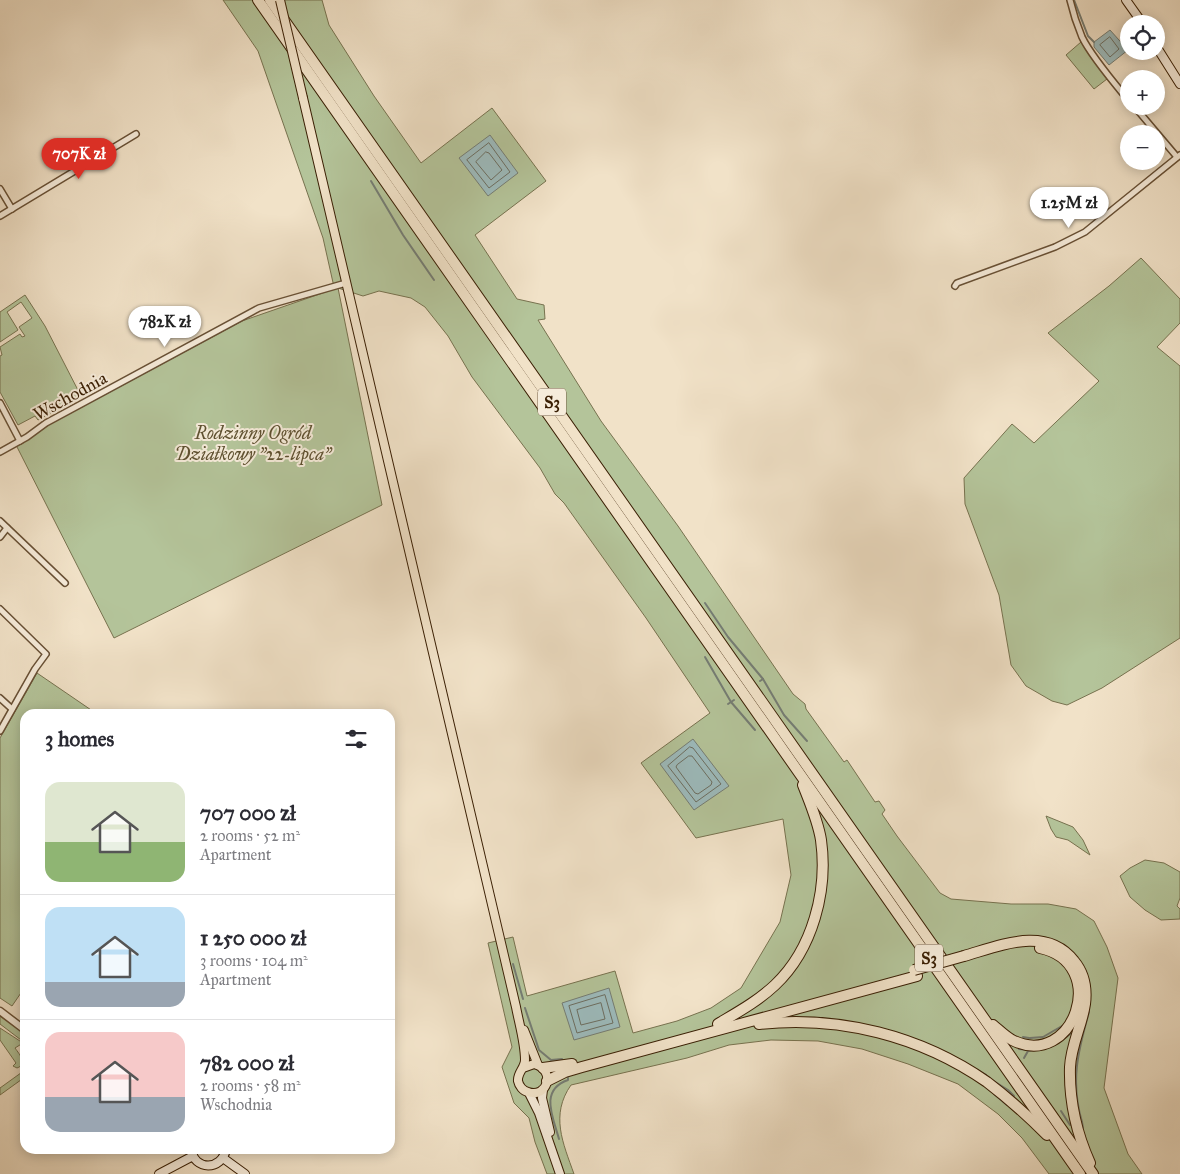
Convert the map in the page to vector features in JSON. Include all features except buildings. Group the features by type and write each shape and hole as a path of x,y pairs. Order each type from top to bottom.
{"highway":[{"name":"S3","path":"258,0 1080,1174"},
{"name":"S3","path":"270,0 1094,1174"},
{"path":"723,1026 776,984 788,969 802,948 819,902 822,881 821,840 814,813 794,765"},
{"path":"966,959 1014,942 1027,940 1042,941 1057,946 1070,955 1078,966 1084,978 1086,991 1085,1006 1070,1065 1070,1092 1078,1133 1094,1174"},
{"path":"545,1086 565,1072 723,1026 966,959 1028,946 1055,952 1065,960 1078,983 1079,1003 1070,1025 1054,1039 1044,1043 1024,1044 1011,1039 981,1015"},
{"path":"540,1066 578,1063 723,1026 787,1022 824,1023 864,1028 944,1056 986,1082 1022,1111 1064,1151"}],"main road":[{"path":"280,0 517,1012 525,1061 518,1081 534,1100 560,1174"},
{"path":"1126,0 1137,15"},
{"path":"1165,60 1180,84"},
{"path":"517,1012 540,1066 548,1077 542,1098 556,1163"},
{"path":"523,1068 531,1064 540,1066"},
{"path":"529,1093 534,1094 545,1086"},
{"path":"159,1174 189,1154"},
{"path":"193,1154 198,1162 208,1166 215,1164 223,1158 224,1154"},
{"path":"223,1158 245,1174"}],"street":[{"path":"1070,0 1083,40 1120,91"},
{"path":"955,286 957,283 1055,247 1085,232 1179,156 1142,115"},
{"path":"0,216 136,134"},
{"path":"0,189 12,209"},
{"name":"Wschodnia","path":"0,452 46,423 251,312 294,297 346,283"},
{"path":"0,403 20,441"},
{"path":"0,521 65,583"},
{"path":"0,537 7,528"},
{"path":"0,609 46,654 0,731"},
{"path":"0,698 12,709"},
{"path":"0,1011 20,1024"}],"green space":[{"name":"Rodzinny Ogród Działkowy \"22-lipca\"","path":"223,0 322,0 329,25 374,96 421,163 492,108 546,181 475,235 517,299 544,305 545,319 538,320 601,421 678,526 793,694 805,704 806,709 844,762 847,760 875,802 879,801 885,810 882,814 897,836 940,893 951,899 1011,904 1048,904 1076,909 1094,921 1107,947 1118,978 1104,1088 1128,1154 1142,1174 1049,1174 1022,1138 998,1114 958,1084 908,1064 862,1049 818,1041 771,1040 729,1045 687,1058 571,1085 561,1107 560,1129 574,1174 547,1174 535,1142 529,1118 514,1103 502,1067 512,1047 488,943 513,937 527,996 615,971 633,1033 677,1021 711,1008 741,988 780,922 791,875 783,819 696,838 641,763 710,713 646,618 564,503 555,494 540,468 472,377 448,336 425,307 411,298 379,291 363,296 338,288 382,505 114,638 15,443 242,321 337,288 334,287 323,238 258,51"},
{"path":"1081,42 1107,79 1094,89 1066,55"},
{"path":"1141,258 1180,299 1180,323 1157,347 1180,366 1180,638 1102,688 1067,705 1052,701 1026,686 1011,665 999,595 965,504 964,478 1012,424 1034,443 1099,381 1048,333 1109,286"},
{"path":"25,295 45,326 81,396 38,420 35,416 18,425 0,392 0,356 2,355 0,347 20,334 22,337 25,336 19,327 32,318 21,302 7,312 18,330 0,342 0,312"},
{"path":"37,673 90,709 20,709 20,994 12,1006 0,998 0,738"},
{"path":"1046,816 1073,827 1083,840 1090,855 1068,840 1056,837"},
{"path":"1145,860 1164,863 1180,872 1180,898 1177,906 1180,909 1180,919 1161,920 1145,910 1130,897 1120,876"},
{"path":"0,1016 20,1030 20,1039 0,1024"},
{"path":"0,1028 20,1041 20,1045 15,1048 20,1055 20,1066 17,1068 13,1066 16,1063 0,1040"},
{"path":"20,1074 20,1081 0,1095 0,1088"}],"water":[{"path":"1110,30 1120,41 1120,56 1109,65 1094,47 1094,42"},
{"path":"490,135 518,173 488,196 459,158"},
{"path":"693,739 729,786 694,810 660,764"},
{"path":"609,988 620,1027 574,1040 562,1003"}],"waterway":[{"path":"1074,0 1088,36 1094,42"},
{"path":"371,181 403,235 434,280"},
{"path":"705,603 728,637 763,679"},
{"path":"705,657 731,702 755,730"},
{"path":"760,681 763,679 784,715 807,741"},
{"path":"728,704 734,700"},
{"path":"513,964 523,999"},
{"path":"525,1008 539,1050 551,1060 562,1059 563,1061"},
{"path":"1080,1123 1082,1122 1076,1093 1077,1067 1089,1012"},
{"path":"1030,1038 1043,1037 1062,1026"},
{"path":"1024,1058 1028,1051 1050,1046 1070,1034"},
{"path":"1023,1037 1029,1038"},
{"path":"1019,1049 1029,1050"},
{"path":"975,1069 986,1075"},
{"path":"559,1139 550,1105 551,1097 554,1090 568,1080 568,1078"},
{"path":"992,1080 1014,1096"},
{"path":"994,1094 1007,1105"},
{"path":"1061,1111 1070,1125 1072,1125"},
{"path":"1082,1122 1083,1128"}]}
